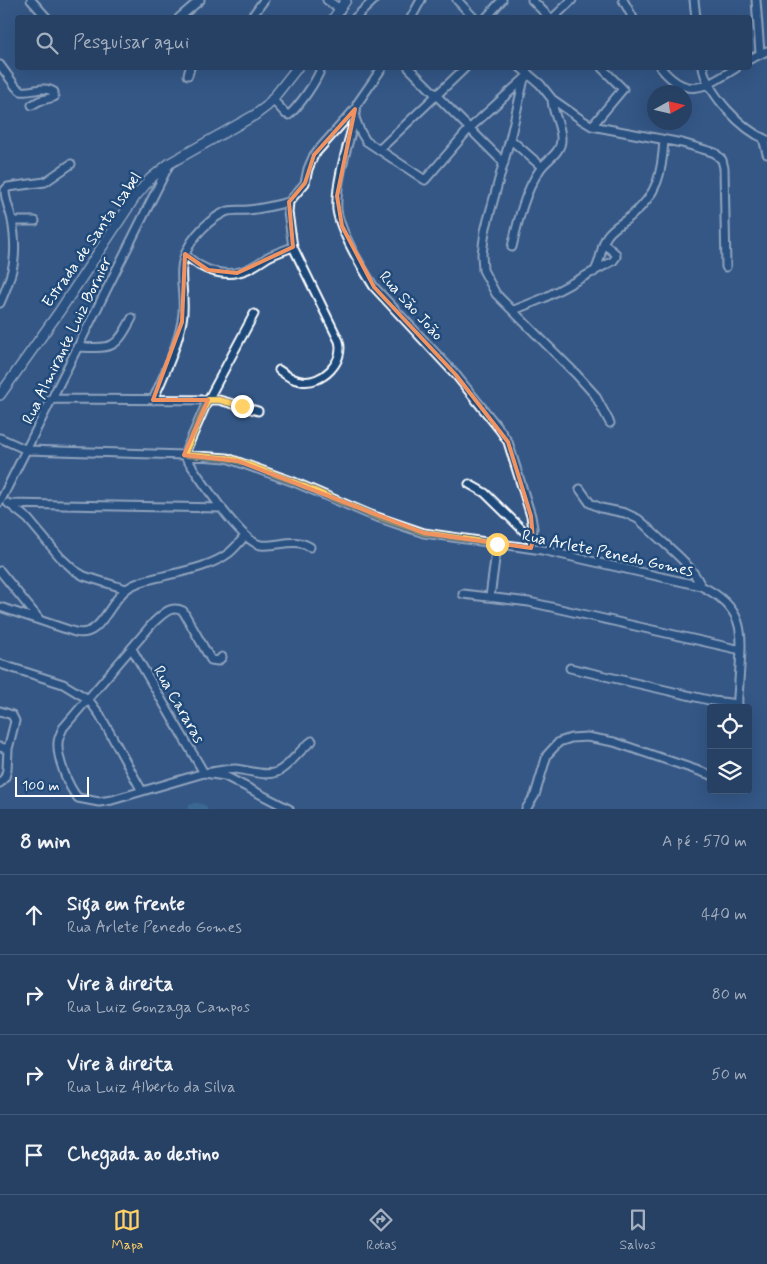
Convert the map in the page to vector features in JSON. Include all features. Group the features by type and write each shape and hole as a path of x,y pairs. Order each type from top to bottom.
{"main road":[{"path":"335,15 346,0"},
{"name":"Estrada de Santa Isabel","path":"0,395 60,312 135,197 150,178 170,162 245,122 266,106 295,70"}],"street":[{"path":"31,0 44,15"},
{"path":"182,15 200,0"},
{"path":"253,15 264,0"},
{"path":"327,0 340,8"},
{"path":"358,15 374,0"},
{"path":"412,15 420,0"},
{"path":"457,0 471,15"},
{"path":"489,15 502,0"},
{"path":"532,0 548,15"},
{"path":"554,15 572,0"},
{"path":"623,0 631,15"},
{"path":"694,0 696,15"},
{"path":"756,0 763,52"},
{"path":"0,65 21,91 50,89 54,92 54,97 35,102 32,105"},
{"path":"272,99 289,115 320,70"},
{"name":"Rua São João","path":"381,70 355,110 337,196 342,226 364,272 374,286 456,375 508,442 531,516 533,528 531,548"},
{"path":"411,70 504,163"},
{"path":"379,150 463,70"},
{"path":"523,70 527,77 540,84 552,99 592,126 682,143 715,153 722,160 725,184 726,267"},
{"path":"592,126 623,89 604,70"},
{"path":"663,70 679,84 689,88 708,85 733,70"},
{"path":"704,70 708,85 731,113 765,139 767,154"},
{"path":"354,118 363,137 379,150 425,180 470,128 527,77"},
{"path":"527,77 485,231 483,270 496,294 514,310 589,388 610,423"},
{"path":"512,247 529,191 542,167 560,146 561,139 553,111 552,99"},
{"path":"153,400 175,348 182,322 185,305 182,268 185,254 202,229 228,211 255,209 289,202 305,183 308,169 320,146 355,110"},
{"path":"510,140 542,167"},
{"path":"594,272 599,265 604,244 611,231 642,206 653,190 662,167 664,140"},
{"name":"Rua Almirante Luiz Bornier","path":"0,501 170,162"},
{"path":"0,303 11,279 15,262 12,221 5,190 8,187 45,182 71,164"},
{"path":"279,370 300,381 313,381 324,376 330,370 341,353 339,341 293,247 289,222 289,202"},
{"path":"12,221 35,221"},
{"path":"514,310 544,298 594,272 616,257 616,254 604,244"},
{"path":"185,254 194,264 208,270 221,273 236,273 249,269 269,257 293,247"},
{"path":"254,314 208,400 184,455 222,508 245,536 262,545 298,542 310,547"},
{"path":"77,347 104,347 114,344 121,339 132,318"},
{"path":"51,400 208,400 230,403 258,411"},
{"name":"Rua Arlete Penedo Gomes","path":"0,438 27,450 227,458 294,482 371,515 424,533 531,548 701,586 723,600 735,614 739,623 741,650 738,704"},
{"path":"469,484 485,493 533,540"},
{"path":"580,489 590,503 638,519 687,566 696,576 701,586"},
{"path":"0,501 9,504 222,508"},
{"path":"9,504 28,519 60,557 74,570 84,576 126,589"},
{"path":"0,607 39,618 75,632 85,633 95,628 126,589 144,580 179,572 218,559 229,553 245,536"},
{"path":"490,597 497,544"},
{"path":"0,571 39,618"},
{"path":"463,594 537,604 741,650"},
{"path":"222,657 218,661 211,660 187,616 178,609 167,610 153,623 63,728 58,742 59,755 70,788 78,798 99,802 204,773 232,769 264,774 277,772 284,768 312,741"},
{"name":"Rua Cararas","path":"132,649 204,773"},
{"path":"0,664 63,684 88,698 100,715 142,791"},
{"name":"Rua Arlete Penedo Gomes","path":"570,668 728,704"},
{"path":"0,711 12,714 15,719 8,749 5,777 0,784"},
{"path":"526,809 535,795 548,755 559,742 571,738 587,737 614,742 707,774"},
{"path":"0,747 8,749"},
{"path":"204,773 225,776 289,809"}],"highlighted area":[{"path":"355,109 337,196 342,226 374,287 456,375 508,442 531,516 533,540 531,548 424,533 238,461 184,455 208,400 153,400 182,322 185,254 208,270 237,273 293,247 289,202 305,183 314,155"}],"waterway":[{"path":"192,809 196,807 203,809"}],"route":[{"path":"242,406 219,400 208,400 184,455 227,458 238,461 294,482 371,515 424,533 497,544"}]}
